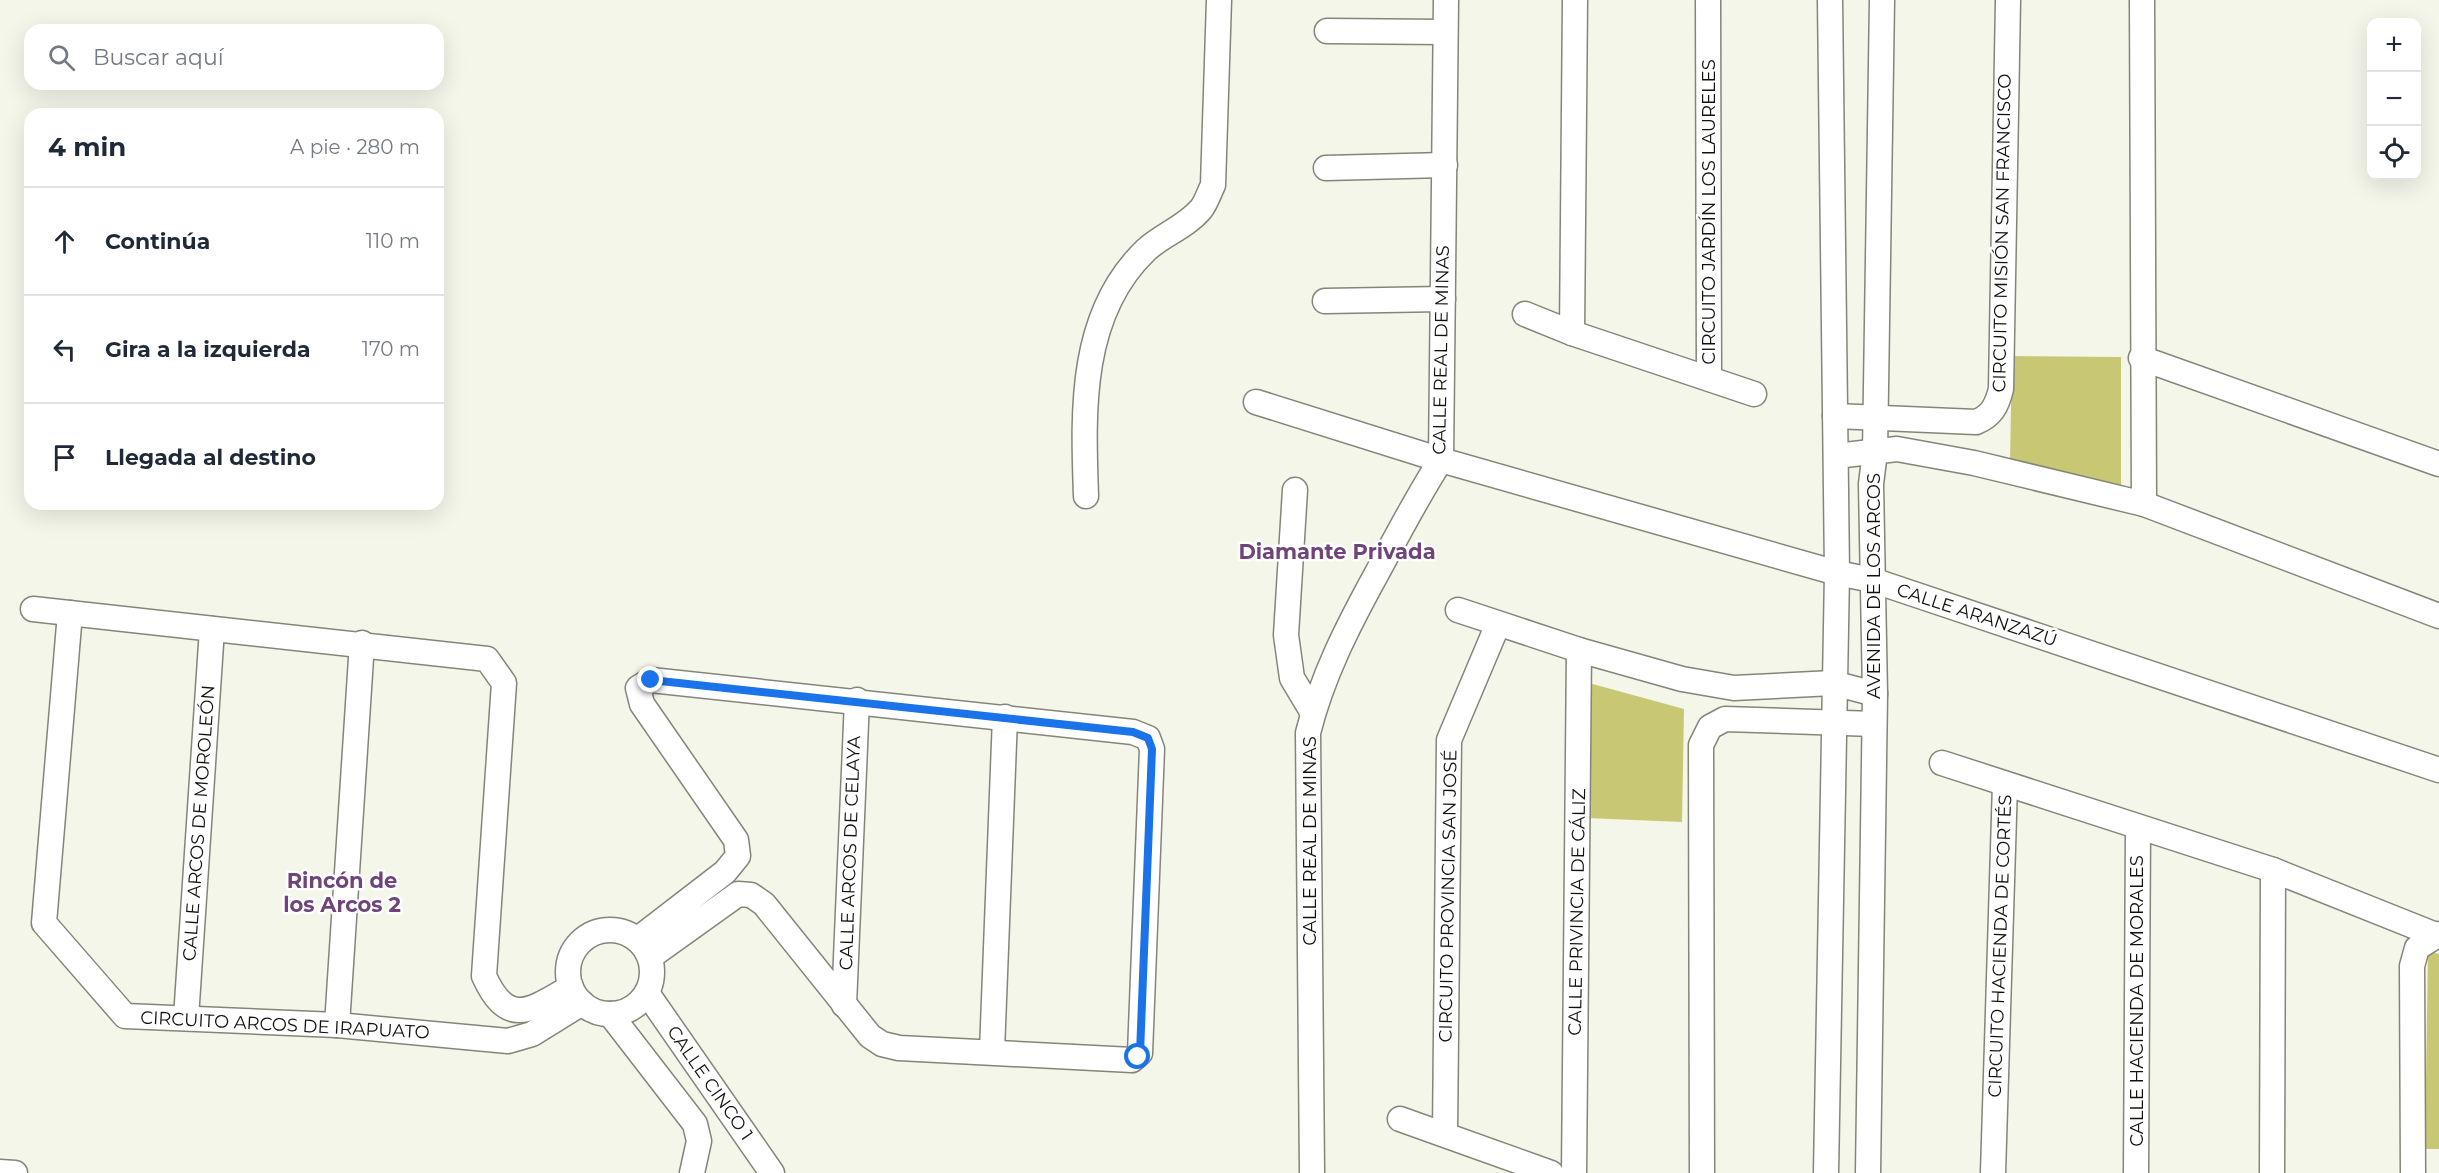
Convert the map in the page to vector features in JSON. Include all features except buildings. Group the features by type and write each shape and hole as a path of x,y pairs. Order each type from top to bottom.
{"street":[{"path":"1086,496 1083,430 1086,386 1099,323 1121,278 1147,249 1201,209 1213,185 1219,0"},
{"name":"CALLE REAL DE MINAS","path":"1312,1173 1308,734 1316,699 1348,627 1411,506 1441,460 1446,0"},
{"path":"1572,333 1575,0"},
{"name":"CIRCUITO JARDÍN LOS LAURELES","path":"1525,314 1572,333 1709,378 1708,0"},
{"name":"AVENIDA DE LOS ARCOS","path":"1826,1173 1833,683 1837,573 1830,0"},
{"name":"AVENIDA DE LOS ARCOS","path":"1868,1173 1875,694 1871,484 1875,452 1882,0"},
{"name":"CIRCUITO MISIÓN SAN FRANCISCO","path":"1835,416 1976,422 1993,411 1998,401 2001,389 2008,0"},
{"path":"2141,0 2141,358 2144,504"},
{"path":"1327,31 1445,32"},
{"path":"1326,168 1445,165"},
{"path":"1325,302 1443,299"},
{"path":"2141,358 2439,464"},
{"path":"1709,378 1754,394"},
{"name":"CALLE ARANZAZÚ","path":"1256,402 1441,460 1837,573 1872,580 2439,770"},
{"path":"1836,456 1896,449 1974,463 2144,504 2439,616"},
{"path":"1295,490 1286,635 1292,678 1313,713"},
{"path":"33,609 362,643 487,659 504,683 484,976 494,997 511,1010 534,1008 577,995"},
{"path":"1458,610 1579,650 1682,679 1734,688 1833,683 1875,694"},
{"name":"CIRCUITO ARCOS DE IRAPUATO","path":"70,613 44,923 125,1016 337,1025 508,1041 532,1034 577,995"},
{"name":"CIRCUITO PROVINCIA SAN JOSÉ","path":"1445,1133 1449,740 1498,624"},
{"name":"CALLE ARCOS DE MOROLEÓN","path":"186,1018 212,628"},
{"path":"337,1025 362,643"},
{"name":"CALLE PRIVINCIA DE CÁLIZ","path":"1574,1173 1579,650"},
{"path":"661,679 1005,717 1133,732 1148,738 1152,749 1140,1053 1132,1060 992,1051 898,1048 882,1044 870,1036 764,904 751,895 738,894 644,948 725,872 738,856 736,840 642,704 638,688 651,680 661,679"},
{"name":"CALLE ARCOS DE CELAYA","path":"844,1005 857,700"},
{"path":"992,1051 1005,717"},
{"path":"1702,1173 1701,745 1710,727 1725,719 1874,724"},
{"path":"1942,763 2005,784"},
{"name":"CIRCUITO HACIENDA DE CORTÉS","path":"1993,1173 2005,784 2273,870 2438,934"},
{"name":"CALLE HACIENDA DE MORALES","path":"2136,1173 2138,828"},
{"path":"2272,1173 2273,870"},
{"path":"608,929 624,931 644,948 652,982 638,1004 625,1011 610,1014 595,1011 577,995 568,972 571,956 580,942 593,933 608,929"},
{"path":"2413,1173 2412,966 2417,948 2438,934"},
{"name":"CALLE CINCO 1","path":"647,993 772,1173"},
{"path":"610,1014 695,1124 699,1141 692,1173"},
{"path":"1400,1119 1445,1133 1551,1173"},
{"path":"0,1172 15,1173"}],"shaded area":[{"path":"2012,356 2121,357 2121,495 2010,462"},
{"path":"1589,683 1684,709 1682,822 1587,818"},
{"path":"2428,951 2439,954 2439,1149 2425,1149"}],"district":[{"name":"Diamante Privada","path":"1337,551"},
{"name":"Rincón de los Arcos 2","path":"342,892"}],"route":[{"path":"651,680 661,679 1005,717 1133,732 1148,738 1152,749 1140,1053 1138,1057"}]}
